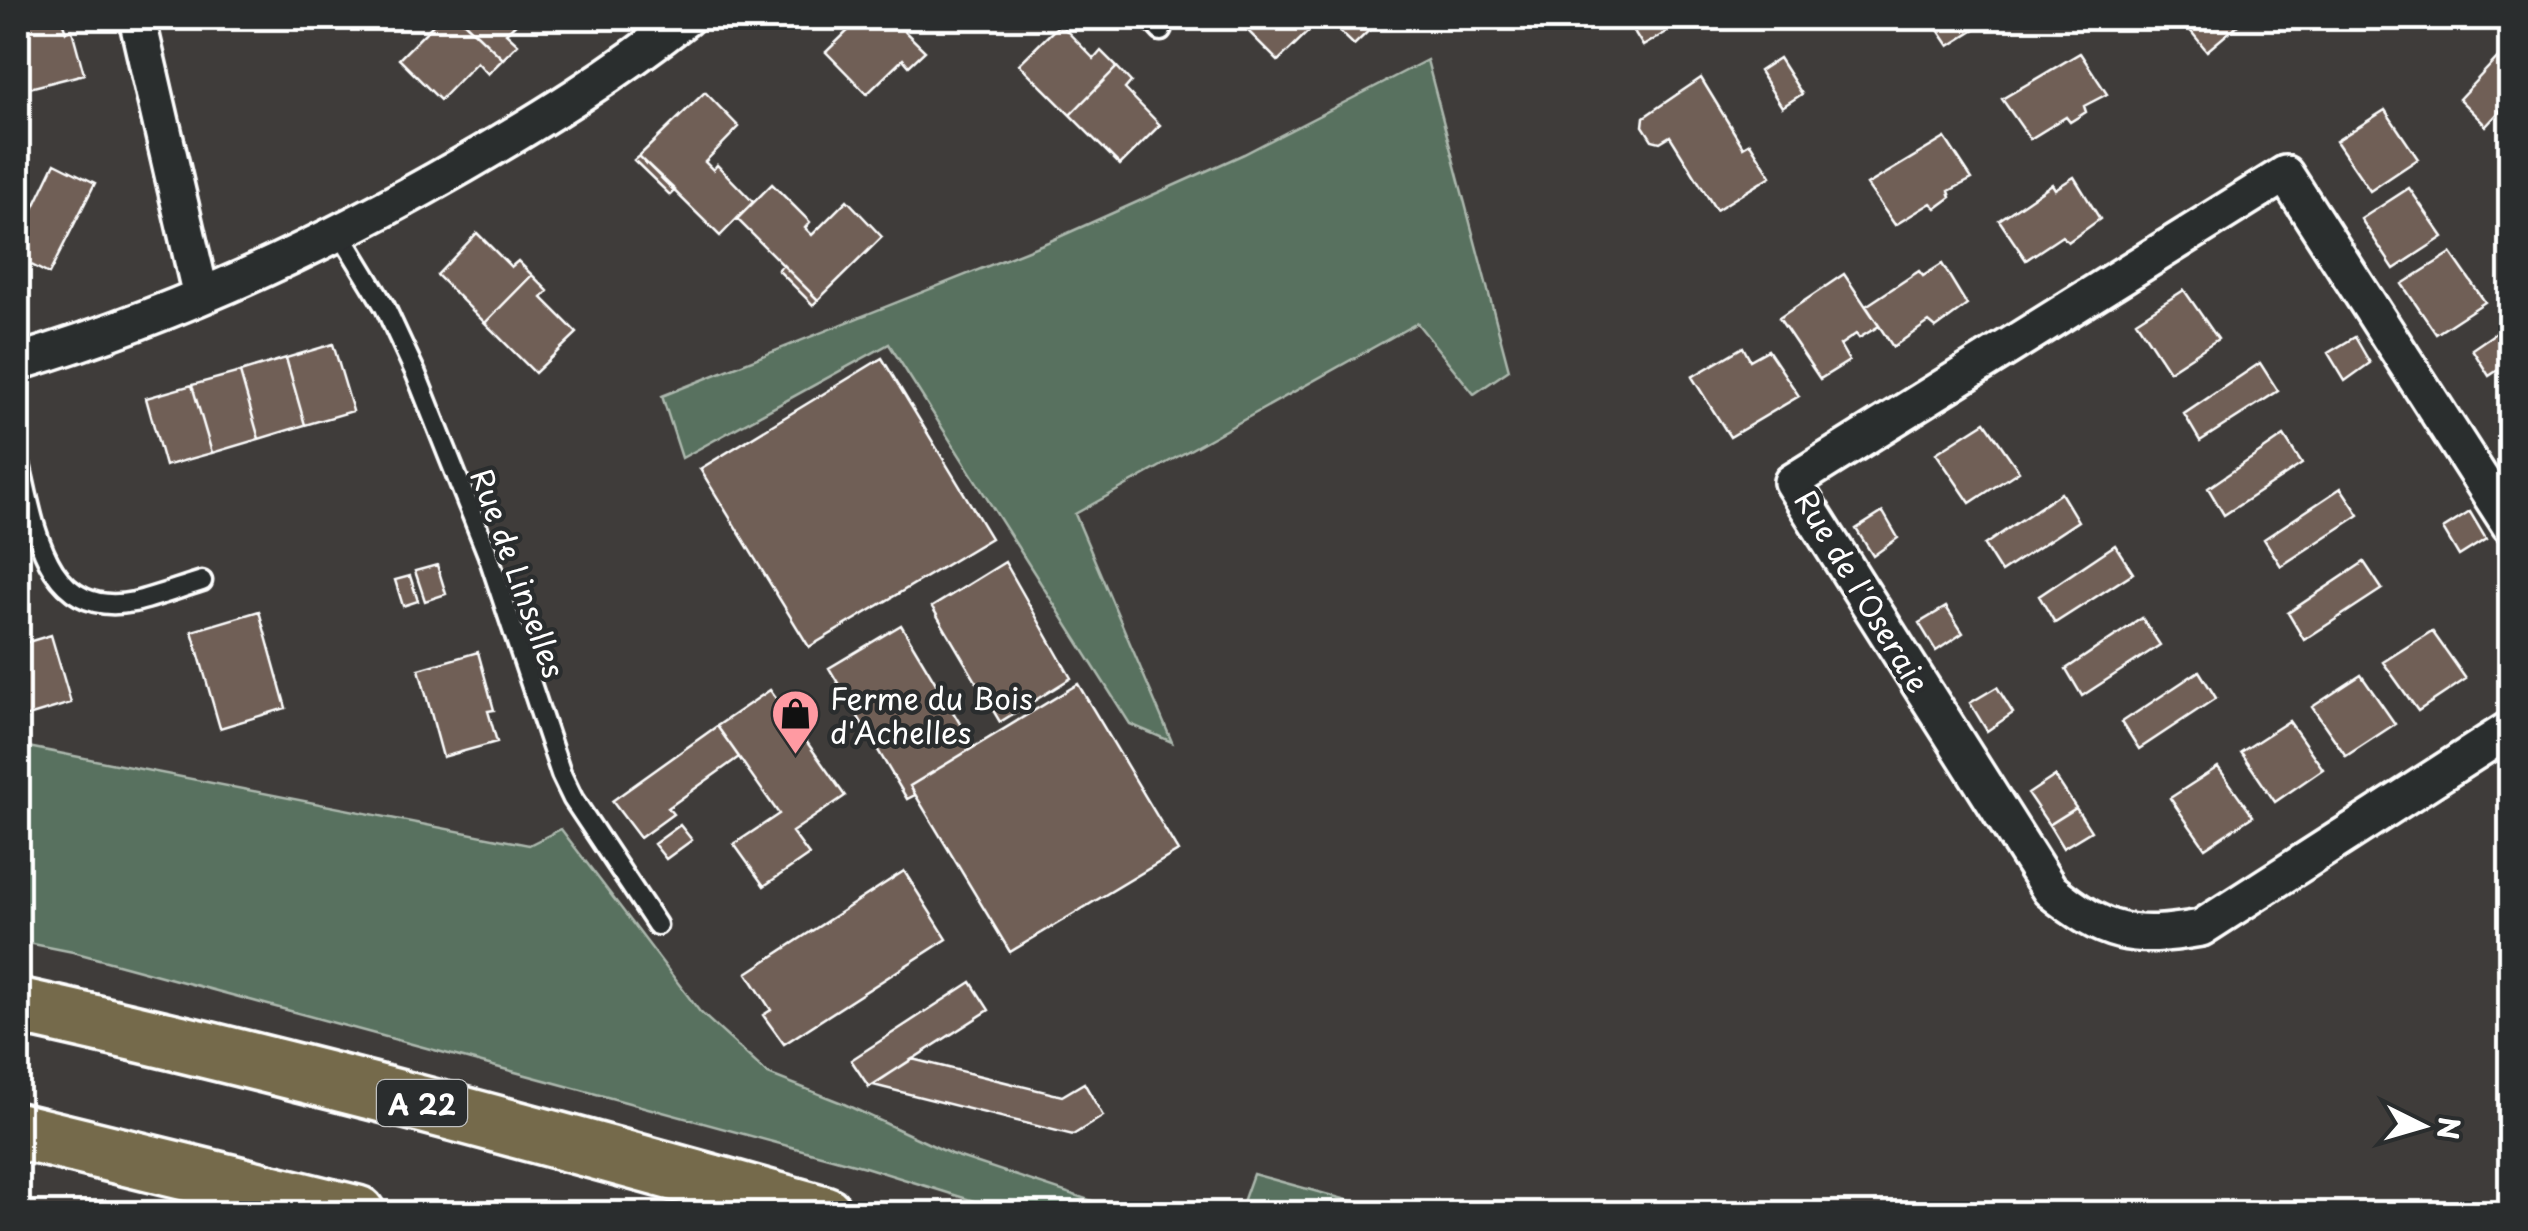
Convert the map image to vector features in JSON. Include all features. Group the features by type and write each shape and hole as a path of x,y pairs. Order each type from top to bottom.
{"highway":[{"name":"A 22","path":"18,1006 267,1063 528,1130 824,1214"},
{"path":"18,1131 357,1214"}],"street":[{"path":"137,18 201,296"},
{"path":"18,362 201,296 340,233 542,120 620,69 661,25"},
{"name":"Rue de l'Oseraie","path":"2510,526 2285,174 1792,482 2050,890 2078,913 2116,930 2154,936 2201,928 2510,729"}],"lane":[{"name":"Rue de Linselles","path":"340,233 384,307 416,374 488,555 561,774 658,925"},
{"path":"18,456 46,558 71,593 113,604 133,602 202,581"}],"green space":[{"path":"1427,60 1509,370 1474,394 1417,323 1075,514 1172,742 1130,724 889,344 682,458 662,396 1048,242 1244,154"},
{"path":"18,745 529,845 561,829 700,1012 768,1074 842,1103 951,1154 1128,1213 1012,1213 865,1167 73,952 18,941"},
{"path":"1253,1174 1394,1213 1239,1213"}],"building":[{"path":"18,18 61,18 66,32 72,30 84,74 18,91"},
{"path":"440,18 460,18 503,59 488,74 477,62 440,100 399,59"},
{"path":"460,18 522,18 506,33 518,44 503,59"},
{"path":"861,18 891,18 925,51 909,66 903,59 867,94 826,52"},
{"path":"1253,18 1311,18 1316,24 1278,61 1244,27"},
{"path":"1326,18 1382,18 1354,45"},
{"path":"1626,18 1690,18 1643,46"},
{"path":"1930,18 1994,18 1949,46"},
{"path":"2180,18 2246,18 2207,51"},
{"path":"2381,18 2403,18 2392,29"},
{"path":"1060,24 1094,59 1101,51 1117,67 1070,115 1019,64"},
{"path":"2080,53 2107,94 2084,106 2086,112 2070,122 2066,117 2030,139 2002,99"},
{"path":"2500,55 2510,65 2510,100 2486,126 2459,99"},
{"path":"1779,58 1802,94 1782,107 1759,71"},
{"path":"1117,67 1131,82 1125,89 1160,125 1120,165 1070,115"},
{"path":"1701,78 1743,147 1750,143 1771,176 1716,210 1670,136 1660,142 1652,140 1643,126 1644,117"},
{"path":"705,92 739,127 705,162 713,170 717,165 753,202 720,236 639,156"},
{"path":"2385,110 2418,159 2370,191 2336,141"},
{"path":"1945,138 1972,179 1949,191 1951,197 1936,208 1931,203 1895,225 1867,185"},
{"path":"639,156 675,190 670,195 634,160"},
{"path":"55,163 95,183 49,274 18,258 18,240"},
{"path":"2074,177 2100,219 2068,242 2062,236 2026,260 1999,220 2052,184 2055,189"},
{"path":"772,184 810,222 805,228 812,235 847,200 882,237 818,300 737,219"},
{"path":"2409,188 2443,237 2394,269 2361,219"},
{"path":"477,233 511,267 518,261 532,275 485,323 437,275"},
{"path":"2451,253 2485,302 2436,334 2402,284"},
{"path":"1942,264 1967,305 1936,328 1929,322 1893,347 1866,306 1919,271 1923,276"},
{"path":"783,265 818,300 813,305 778,270"},
{"path":"1844,274 1879,326 1840,345 1849,361 1820,379 1779,318"},
{"path":"532,275 548,291 542,298 577,333 535,373 485,323"},
{"path":"2184,290 2218,339 2169,371 2136,321"},
{"path":"2510,323 2510,362 2489,376 2472,349"},
{"path":"2355,337 2370,363 2345,381 2328,353"},
{"path":"333,344 353,411 305,425 286,358"},
{"path":"1743,347 1750,360 1768,350 1799,396 1730,437 1692,377"},
{"path":"286,358 305,425 259,439 240,372"},
{"path":"882,358 991,538 809,647 700,469"},
{"path":"2260,363 2278,391 2200,441 2184,414"},
{"path":"240,372 259,439 212,453 192,385"},
{"path":"192,385 212,453 165,466 146,398"},
{"path":"1985,422 2019,471 1970,503 1936,453"},
{"path":"2284,436 2302,464 2224,515 2208,488"},
{"path":"2341,488 2359,515 2281,566 2264,539"},
{"path":"2061,493 2078,521 2001,572 1984,545"},
{"path":"1883,512 1898,538 1873,556 1856,529"},
{"path":"2470,512 2486,539 2459,556 2443,529"},
{"path":"2115,545 2133,573 2055,623 2039,596"},
{"path":"1005,562 1071,678 1000,722 932,607"},
{"path":"2364,562 2382,589 2304,640 2288,613"},
{"path":"437,565 446,594 425,601 415,571"},
{"path":"410,576 418,601 403,606 395,580"},
{"path":"1946,607 1963,633 1936,651 1919,623"},
{"path":"259,611 286,708 220,728 192,631"},
{"path":"2142,618 2160,645 2082,696 2066,669"},
{"path":"901,625 974,747 910,786 915,795 907,799 829,668"},
{"path":"2432,631 2466,679 2418,711 2383,662"},
{"path":"51,635 71,703 18,719 18,645"},
{"path":"478,652 494,710 488,711 497,742 443,757 419,669"},
{"path":"2199,671 2216,698 2139,749 2122,722"},
{"path":"2361,675 2395,724 2346,756 2312,707"},
{"path":"1078,684 1178,851 1010,952 910,786"},
{"path":"1997,687 2013,713 1987,731 1970,703"},
{"path":"770,690 845,796 792,832 809,855 764,886 734,844 779,814 717,726"},
{"path":"2289,721 2323,769 2275,802 2241,752"},
{"path":"717,726 739,757 668,808 673,814 640,838 612,801"},
{"path":"2218,767 2253,816 2205,848 2170,798"},
{"path":"2055,776 2076,808 2049,825 2028,794"},
{"path":"2076,808 2091,831 2063,848 2049,825"},
{"path":"680,825 692,840 666,859 654,844"},
{"path":"904,871 947,939 784,1044 763,1015 771,1010 747,973"},
{"path":"971,982 989,1010 869,1087 851,1060"},
{"path":"912,1059 1062,1096 1084,1083 1103,1116 1073,1135 873,1085"}],"place":[{"name":"Ferme du Bois d'Achelles","path":"795,756"}]}
